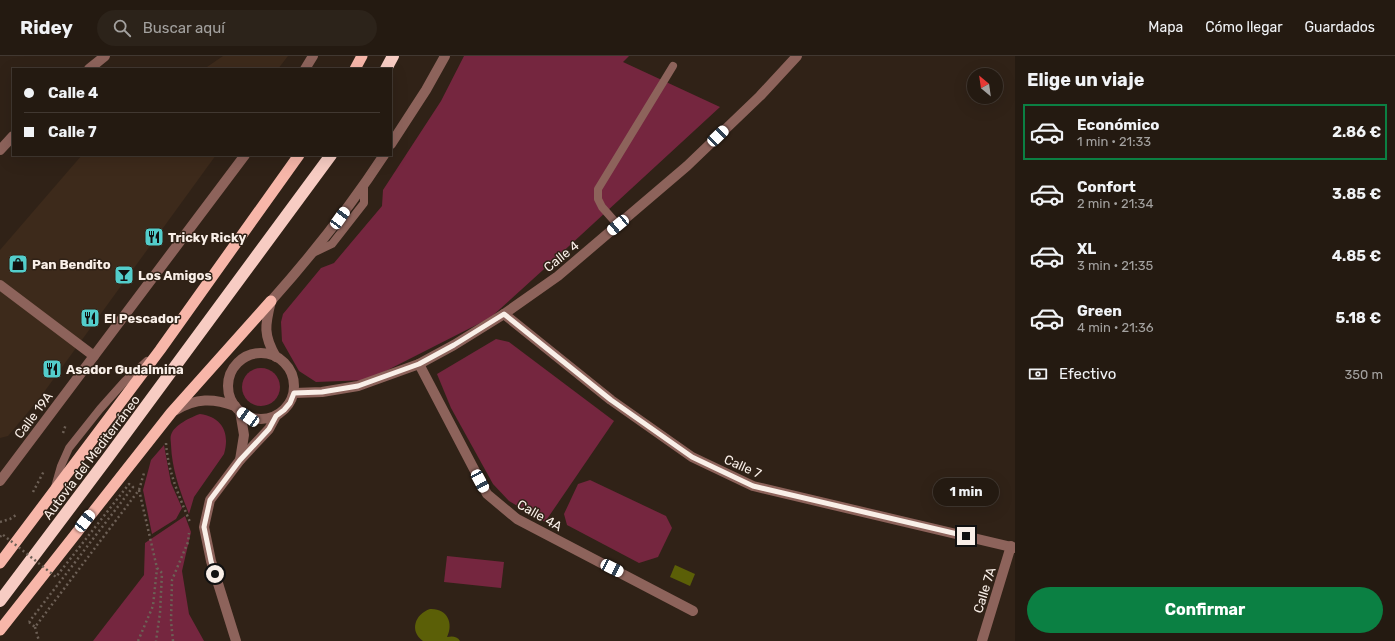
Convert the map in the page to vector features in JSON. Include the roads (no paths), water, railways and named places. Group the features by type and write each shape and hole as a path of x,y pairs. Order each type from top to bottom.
{"highway":[{"path":"356,68 362,56"},
{"path":"387,68 393,56"},
{"name":"Autovía del Mediterráneo","path":"0,563 160,350 298,156"},
{"name":"Autovía del Mediterráneo","path":"0,601 114,450 329,156"},
{"path":"0,630 171,413 271,301"}],"street":[{"path":"90,68 106,56"},
{"path":"306,68 313,56"},
{"path":"392,142 426,90 445,56"},
{"name":"Calle 4","path":"294,393 322,392 358,386 419,364 454,345 504,314 558,276 687,166 760,96 797,56"},
{"path":"0,150 12,137"},
{"name":"Calle 19A","path":"0,480 244,156"},
{"path":"276,357 269,343 267,333 266,321 271,301 332,229 383,156"},
{"path":"0,285 94,356"},
{"name":"Calle 7","path":"504,314 611,400 692,457 753,486 1013,547"},
{"path":"171,413 185,404 196,401 219,402 237,409 248,417 257,419 267,419 276,416 290,403 294,393 295,385 293,376 284,362 268,354 259,353 243,359 236,365 231,373 228,390 230,398 237,409 244,435 240,460"},
{"name":"Calle 4A","path":"419,364 487,494 517,519 693,611"},
{"path":"236,641 211,561 204,527 210,500 240,460 269,429 276,416"},
{"name":"Calle 7A","path":"982,641 1013,547"}],"lane":[{"path":"618,225 602,207 598,199 598,189 673,66"}],"place":[{"name":"Tricky Ricky","path":"154,237"},
{"name":"Pan Bendito","path":"18,264"},
{"name":"Los Amigos","path":"124,275"},
{"name":"El Pescador","path":"90,318"},
{"name":"Asador Gudalmina","path":"52,369"}]}
